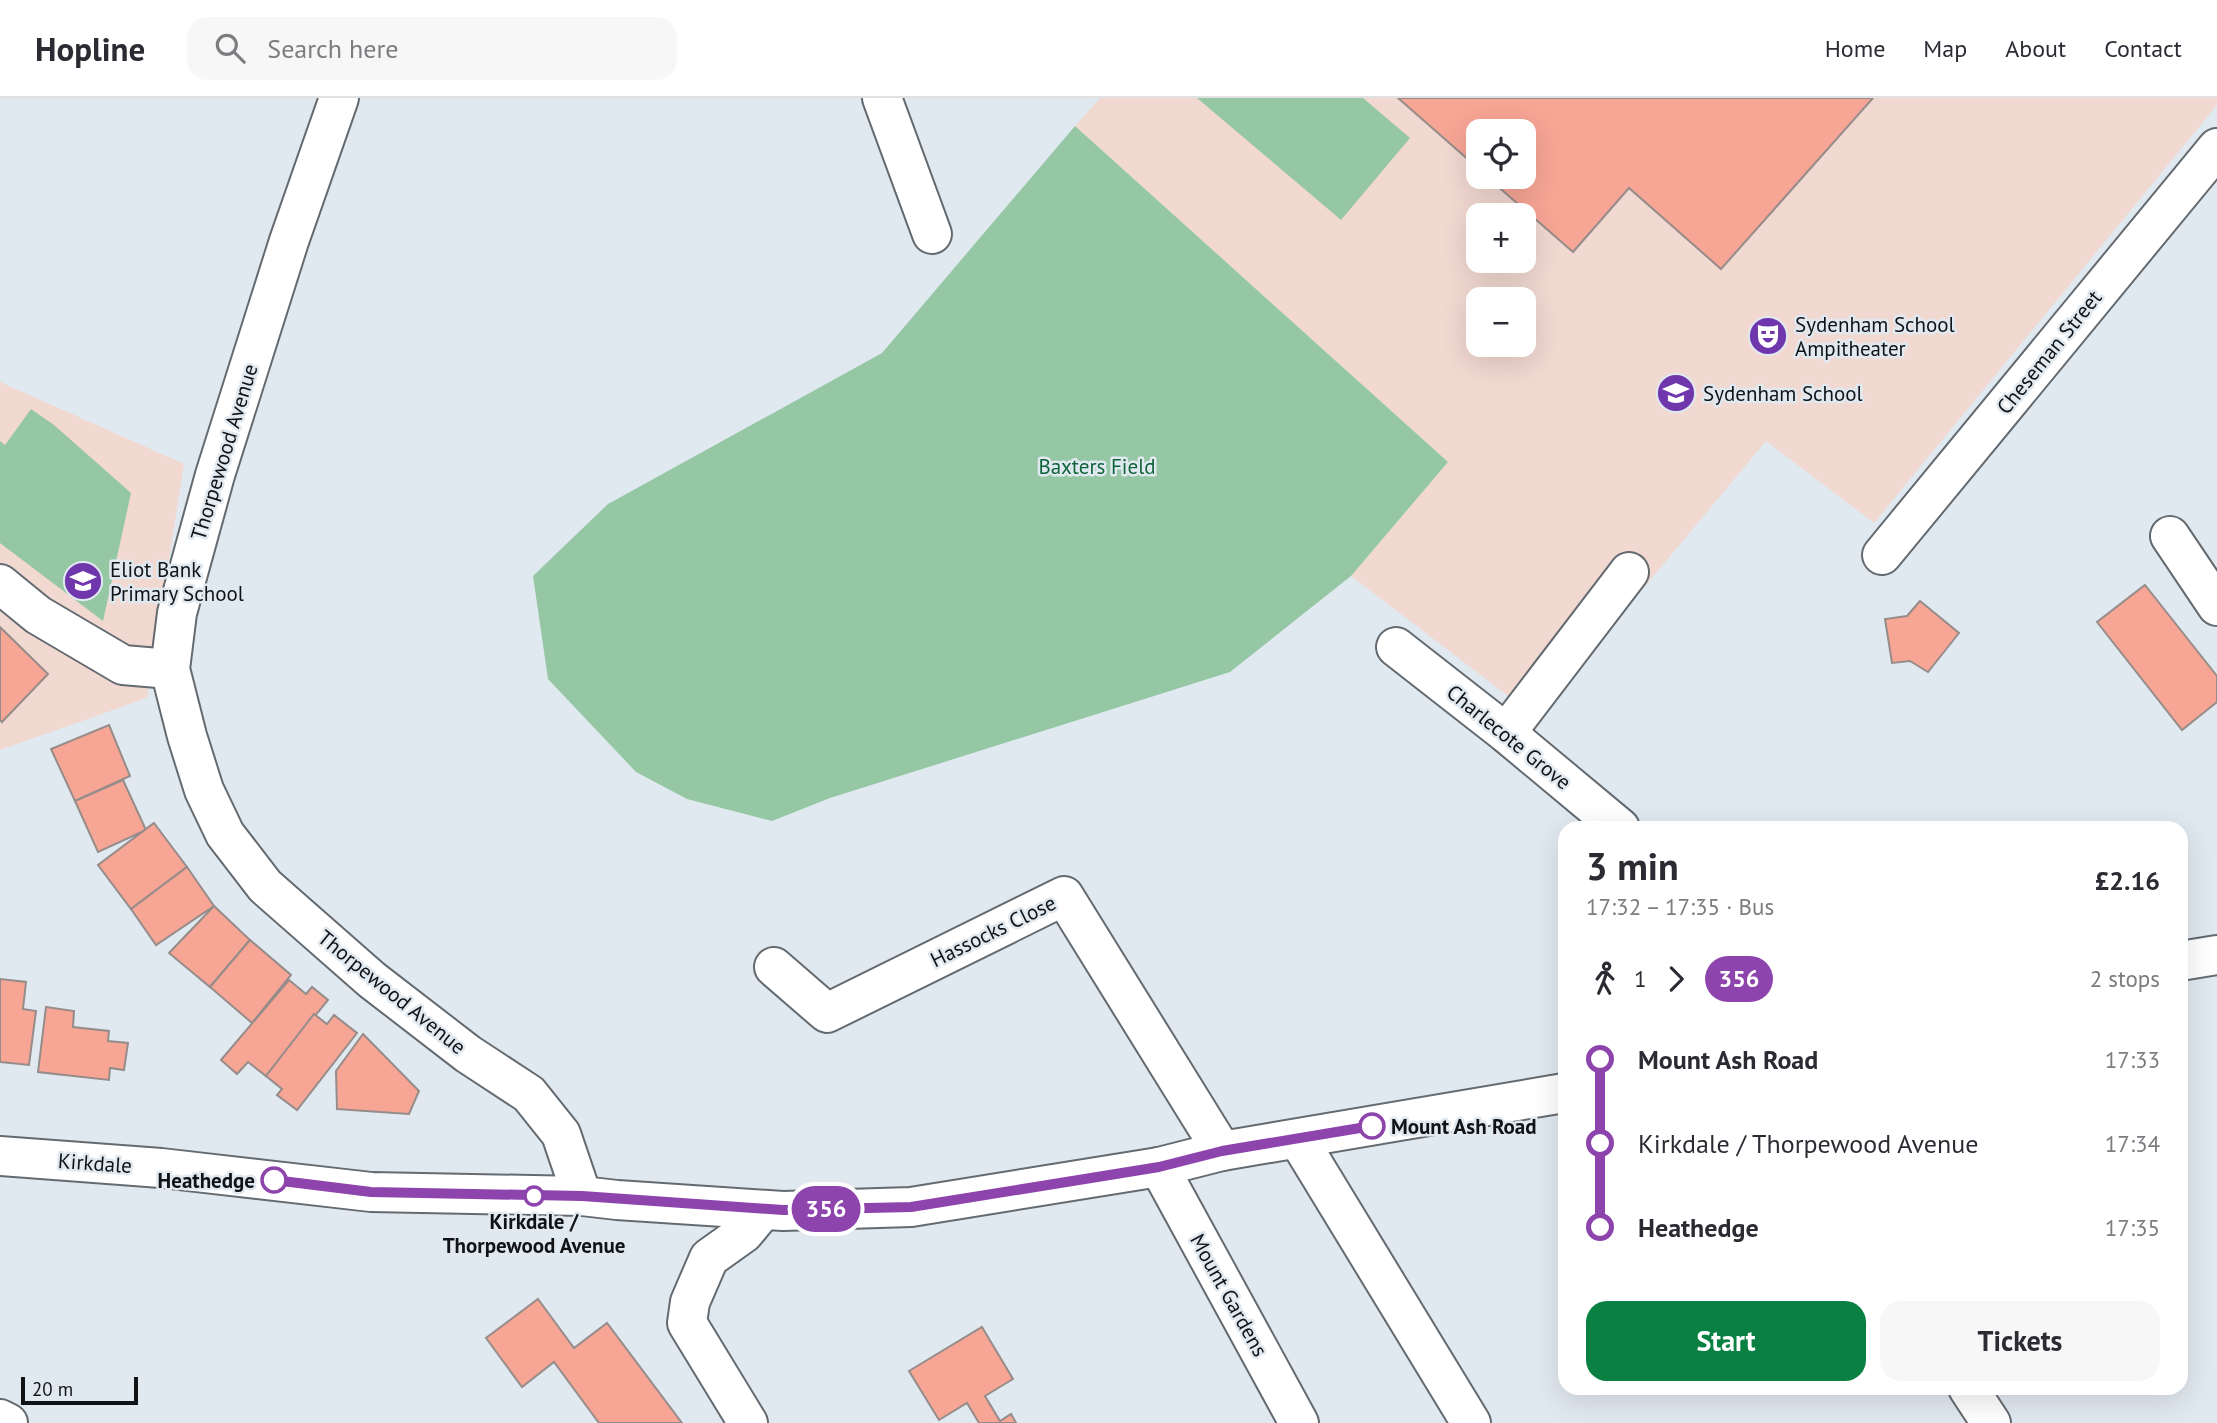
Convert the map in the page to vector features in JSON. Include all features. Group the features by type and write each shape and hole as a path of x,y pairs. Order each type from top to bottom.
{"street":[{"name":"Thorpewood Avenue","path":"339,98 289,241 215,475 177,613 170,669 204,790 225,834 265,887 372,980 468,1054 529,1094 561,1134 582,1196"},
{"path":"883,98 932,234"},
{"name":"Cheseman Street","path":"1882,555 2217,148"},
{"path":"2170,536 2217,606"},
{"path":"1506,733 1629,572"},
{"path":"0,584 38,615 123,665 170,669"},
{"name":"Charlecote Grove","path":"1396,647 1506,733 1612,821"},
{"name":"Hassocks Close","path":"774,968 827,1013 1064,896 1222,1151"},
{"path":"2188,960 2217,955"},
{"name":"Kirkdale","path":"0,1156 161,1168 371,1192 582,1196 763,1210 911,1207 1159,1167 1222,1151 1558,1094"},
{"path":"1298,1139 1471,1423"},
{"name":"Mount Gardens","path":"1159,1167 1299,1423"},
{"path":"748,1423 687,1323 690,1302 709,1258 744,1233 763,1210"},
{"path":"1973,1395 1991,1423"},
{"path":"0,1419 8,1423"}],"shaded area":[{"name":"Sydenham School","path":"1100,98 2217,98 2217,105 1874,523 1766,441 1536,717 1351,576 1448,462 1075,126"},
{"name":"Eliot Bank Primary School","path":"0,382 184,464 147,698 0,750"}],"green space":[{"path":"1197,98 1363,98 1410,138 1341,220"},
{"name":"Baxters Field","path":"1075,126 1448,462 1351,576 1230,672 830,798 772,821 687,799 636,772 548,679 533,576 608,504 882,353"},
{"path":"31,409 54,425 131,493 103,621 0,543 0,441 5,445"}],"building":[{"path":"1398,98 1873,98 1721,269 1629,188 1573,252 1536,220 1536,203 1517,203 1501,189 1536,189 1536,119 1466,119 1466,158"},
{"path":"2145,585 2217,676 2217,702 2182,730 2097,622"},
{"path":"1920,601 1959,633 1928,672 1910,661 1892,663 1885,619 1907,616"},
{"path":"0,627 48,674 2,722 0,720"},
{"path":"109,725 130,776 75,801 51,749"},
{"path":"123,780 146,830 98,852 75,801"},
{"path":"154,823 187,867 131,909 98,865"},
{"path":"187,867 214,906 156,945 131,909"},
{"path":"214,906 250,940 210,987 169,953"},
{"path":"250,940 291,975 252,1023 210,987"},
{"path":"0,979 26,982 23,1009 36,1011 29,1065 0,1062"},
{"path":"289,980 306,994 312,987 328,1000 266,1076 248,1062 237,1074 221,1060"},
{"path":"46,1007 74,1011 73,1027 109,1031 108,1041 128,1043 124,1070 110,1068 109,1080 38,1072"},
{"path":"314,1014 327,1024 334,1015 357,1033 297,1110 277,1095 282,1089 266,1076"},
{"path":"363,1034 419,1091 409,1114 337,1109 336,1071"},
{"path":"538,1299 574,1348 607,1323 682,1423 599,1423 554,1362 522,1387 486,1338"},
{"path":"982,1327 1013,1379 985,1396 1000,1421 1011,1414 1016,1423 979,1423 967,1403 939,1420 909,1371"}],"bus line":[{"name":"356","path":"274,1180 371,1192 582,1196 783,1210 911,1207 1159,1167 1222,1151 1372,1126"}],"place":[{"name":"Sydenham School Ampitheater","path":"1768,336"},
{"name":"Sydenham School","path":"1676,393"},
{"name":"Eliot Bank Primary School","path":"83,581"},
{"name":"Mount Ash Road","path":"1372,1126"},
{"name":"Heathedge","path":"274,1180"},
{"name":"Kirkdale / Thorpewood Avenue","path":"534,1196"}]}
